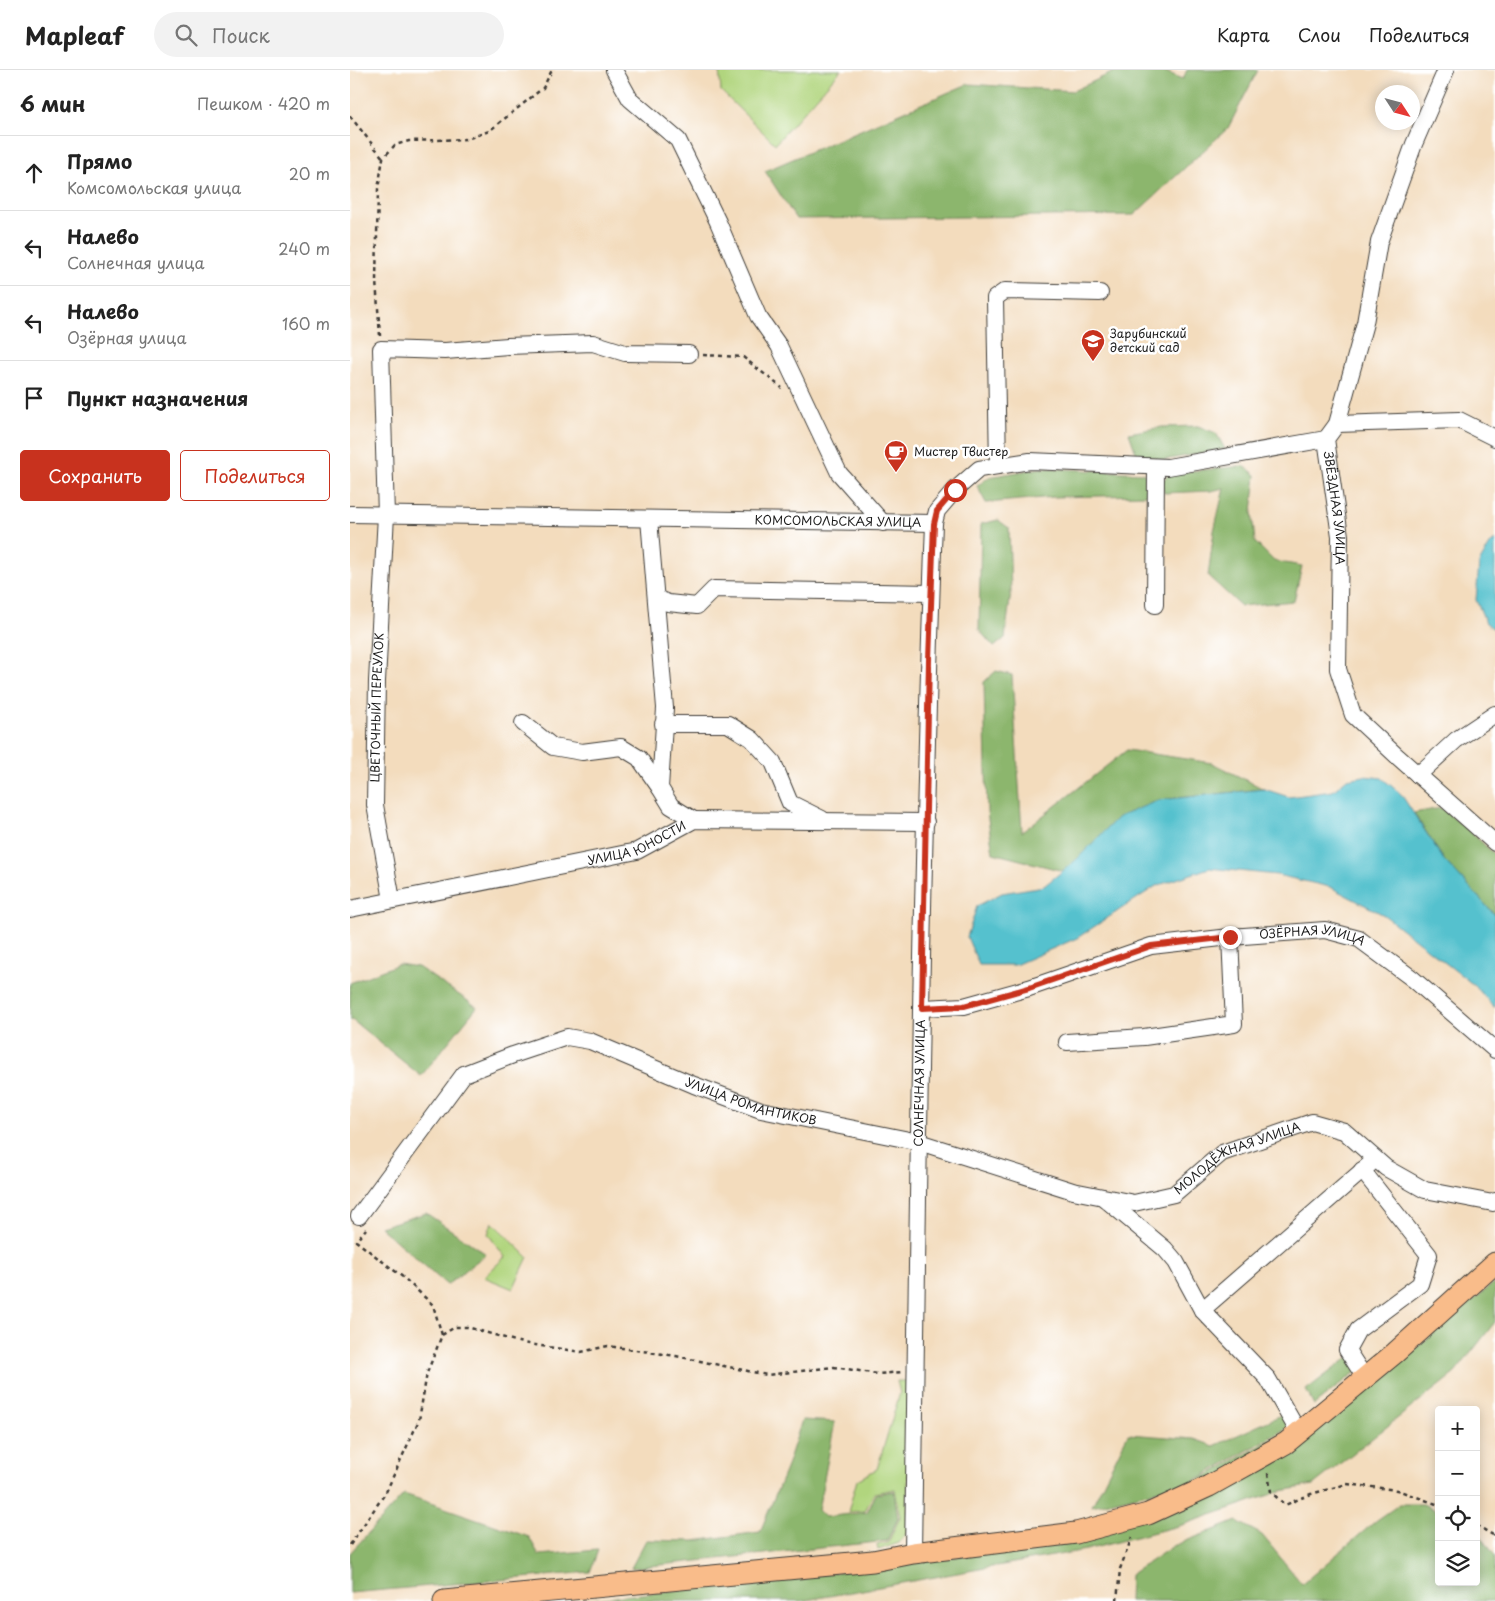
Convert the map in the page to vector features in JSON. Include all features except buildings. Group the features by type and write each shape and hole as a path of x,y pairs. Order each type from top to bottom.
{"main road":[{"path":"444,1601 874,1561 913,1553 1076,1533 1148,1514 1209,1486 1286,1443 1365,1378 1495,1263"}],"street":[{"path":"614,70 630,99 678,140 718,222 758,316 779,346 839,473 884,523"},
{"name":"ЗВЁЗДНАЯ УЛИЦА","path":"1446,70 1414,144 1379,242 1365,323 1337,424 1326,439 1340,536 1338,669 1354,715 1495,843"},
{"path":"998,466 995,298 1005,291 1100,293"},
{"path":"381,349 445,351 508,346 593,343 625,353 689,354"},
{"name":"ЦВЕТОЧНЫЙ ПЕРЕУЛОК","path":"381,349 386,514 377,681 375,805 392,900"},
{"path":"1337,424 1459,420 1494,435"},
{"name":"КОМСОМОЛЬСКАЯ УЛИЦА","path":"350,514 934,524 937,511 955,490 979,469 1030,461 1168,467 1326,439"},
{"path":"1155,605 1156,467"},
{"path":"649,519 664,708 660,788"},
{"name":"СОЛНЕЧНАЯ УЛИЦА","path":"913,1553 919,1142 934,524"},
{"path":"656,598 668,603 697,606 714,589 931,593"},
{"path":"1418,775 1456,740 1495,714"},
{"path":"523,723 553,747 582,752 621,747 639,758 671,806 694,820"},
{"path":"664,724 728,724 752,739 773,762 790,802 826,821"},
{"name":"УЛИЦА ЮНОСТИ","path":"350,909 637,851 694,820 926,822"},
{"name":"ОЗЁРНАЯ УЛИЦА","path":"922,1008 964,1006 1020,991 1151,946 1230,937 1325,930 1359,939 1414,979 1495,1050"},
{"path":"1067,1042 1144,1037 1234,1024 1230,937"},
{"name":"УЛИЦА РОМАНТИКОВ","path":"363,1222 464,1074 567,1037 590,1041 694,1085 761,1110 919,1142"},
{"name":"МОЛОДЁЖНАЯ УЛИЦА","path":"919,1142 1073,1191 1134,1203 1174,1194 1222,1153 1312,1122 1344,1131 1386,1168 1425,1190 1493,1203 1495,1201"},
{"path":"1202,1310 1375,1159"},
{"path":"1362,1170 1429,1255 1420,1284 1358,1330 1351,1343 1348,1350 1365,1378"},
{"path":"1103,1197 1165,1249 1176,1262 1202,1310 1268,1379 1299,1432"}],"path":[{"path":"381,349 376,281 378,189 383,158 395,145 409,141 467,139 488,131 543,88 552,70"},
{"path":"350,116 383,158"},
{"path":"689,354 743,357 787,393"},
{"path":"363,1222 356,1241 404,1278 433,1305 442,1335"},
{"path":"350,1545 386,1492 419,1420 427,1373 442,1335 455,1327 467,1327 522,1343 581,1352 608,1346 676,1356 767,1375 834,1366 878,1374 916,1370"},
{"path":"1265,1455 1271,1492 1285,1505 1311,1494 1347,1484 1397,1490 1435,1504"},
{"path":"1117,1601 1120,1569 1139,1516"},
{"path":"1480,1527 1493,1535 1495,1540"}],"green space":[{"path":"719,70 841,70 775,144 721,91"},
{"path":"1118,70 1161,70 1183,79 1187,70 1258,70 1228,128 1134,215 796,219 765,171 968,84 1073,91"},
{"path":"1198,426 1216,433 1225,449 1164,460 1136,453 1129,433 1162,427"},
{"path":"1244,466 1256,475 1252,512 1255,542 1274,561 1302,566 1294,601 1241,606 1208,576 1214,531 1224,488 1211,491 1164,493 1161,482 1171,473"},
{"path":"1041,468 1143,473 1153,485 1146,495 1054,497 986,503 977,486 989,477"},
{"path":"998,520 1009,528 1011,592 1005,638 994,647 979,630 981,524"},
{"path":"996,671 1012,675 1022,832 1127,750 1212,763 1264,789 1159,800 1063,871 993,853 987,812 984,682"},
{"path":"1441,808 1495,855 1495,915 1444,860 1414,813"},
{"path":"399,964 418,967 477,1007 421,1076 352,1020 350,1021 350,983"},
{"path":"426,1213 486,1254 447,1285 380,1227"},
{"path":"492,1222 528,1257 513,1289 484,1277 505,1257 488,1234"},
{"path":"1495,1282 1495,1322 1455,1373 1313,1485 1281,1491 1182,1525 1086,1550 801,1601 578,1601 824,1574 1092,1539 1376,1382"},
{"path":"1353,1354 1361,1368 1314,1405 1306,1390"},
{"path":"897,1381 908,1381 908,1531 899,1543 878,1550 877,1545 888,1543 900,1517 895,1489 874,1493 865,1511 848,1512 857,1480 877,1469 900,1393"},
{"path":"1290,1411 1289,1427 1190,1483 1092,1506 1128,1434 1194,1439 1214,1446"},
{"path":"802,1420 835,1422 818,1510 825,1517 867,1512 876,1494 894,1491 898,1518 887,1541 631,1568 646,1540 694,1541 760,1532 786,1469"},
{"path":"404,1494 529,1537 539,1555 598,1550 590,1572 350,1593 350,1553"},
{"path":"1400,1504 1423,1504 1435,1510 1435,1586 1480,1586 1481,1536 1495,1556 1495,1601 1129,1601 1130,1575 1173,1546 1237,1521 1262,1535 1302,1584 1377,1520"}],"water":[{"path":"1495,540 1495,630 1486,623 1476,600 1479,563 1491,543"},
{"path":"1364,776 1382,778 1401,794 1444,860 1495,915 1495,1008 1475,986 1384,915 1330,887 1277,875 1209,868 1156,886 1077,938 1015,965 979,965 967,937 977,906 1002,893 1044,886 1076,860 1118,817 1159,800 1264,789 1289,797 1333,791 1347,779"}],"place":[{"name":"Зарубинский детский сад","path":"1093,362"},
{"name":"Мистер Твистер","path":"896,473"}],"route":[{"path":"955,490 937,511 934,524 929,660 922,1008 964,1006 1029,988 1151,946 1230,937"}]}
